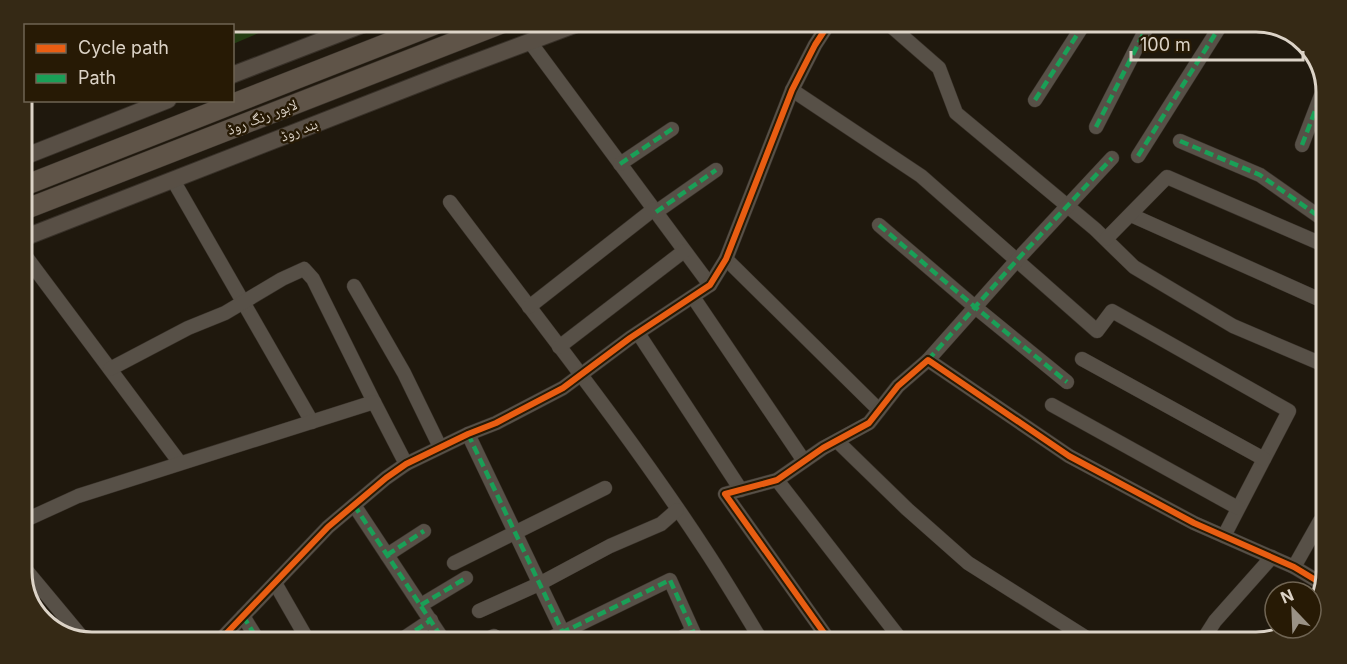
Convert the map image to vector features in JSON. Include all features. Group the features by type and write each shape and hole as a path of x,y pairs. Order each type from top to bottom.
{"highway":[{"name":"لاہور رنگ روڈ","path":"32,183 416,32"},
{"name":"لاہور رنگ روڈ","path":"32,207 480,32"}],"main road":[{"path":"234,74 344,32"},
{"name":"بند روڈ","path":"32,235 556,32"},
{"path":"32,153 144,106 160,102"}],"street":[{"path":"228,632 328,527 406,464 496,423 562,388 710,285 726,259 792,90 823,32"},
{"path":"898,32 939,68 956,113 1068,205 1134,267 1233,326 1316,361"},
{"path":"1035,100 1079,32"},
{"path":"1096,127 1144,32"},
{"path":"1138,156 1216,32"},
{"path":"530,42 710,285"},
{"path":"792,90 921,176 1097,331 1112,311 1289,411 1224,536"},
{"path":"1302,145 1315,111"},
{"path":"620,164 672,129"},
{"path":"1180,141 1260,175 1315,214"},
{"path":"823,632 725,494 777,480 804,461 869,423 898,386 928,360 1112,158"},
{"path":"529,307 655,210 716,170"},
{"path":"1106,239 1167,177 1315,241"},
{"path":"173,180 312,422"},
{"path":"450,202 580,375 677,510 756,632"},
{"path":"1131,215 1315,298"},
{"path":"879,225 975,308 1066,382"},
{"path":"559,347 684,250"},
{"path":"726,259 879,410"},
{"path":"32,265 180,463"},
{"path":"110,369 304,269 313,279 406,464"},
{"path":"354,286 404,373 440,447"},
{"path":"693,297 804,461"},
{"path":"638,333 741,490"},
{"path":"1082,359 1264,459"},
{"path":"928,360 1069,456 1194,523 1294,567 1315,580"},
{"path":"32,517 78,496 374,402"},
{"path":"1052,405 1238,508"},
{"path":"468,434 562,632"},
{"path":"837,441 907,509 968,563 1077,632"},
{"path":"777,480 895,632"},
{"path":"454,563 605,488"},
{"path":"354,505 438,632"},
{"path":"479,611 539,584 610,546 661,524 677,510"},
{"path":"1294,567 1316,528"},
{"path":"387,555 424,531"},
{"path":"1208,632 1215,621 1272,557"},
{"path":"32,577 76,630"},
{"path":"421,605 466,578"},
{"path":"572,632 670,580 693,632"},
{"path":"275,583 303,632"},
{"path":"243,616 253,632"},
{"path":"413,632 431,620"}],"green space":[{"path":"234,32 261,32 234,44"}],"marked path":[{"path":"1035,100 1079,32"},
{"path":"1096,127 1144,32"},
{"path":"1138,156 1216,32"},
{"path":"1302,145 1315,111"},
{"path":"620,164 672,129"},
{"path":"1180,141 1260,175 1315,214"},
{"path":"928,360 1112,158"},
{"path":"656,212 716,170"},
{"path":"879,225 1067,382"},
{"path":"468,434 563,632"},
{"path":"354,505 438,632"},
{"path":"387,555 424,531"},
{"path":"421,605 466,578"},
{"path":"563,632 670,580 693,632"},
{"path":"243,616 253,632"},
{"path":"413,632 431,620"}],"cycle path":[{"path":"228,632 328,527 386,478 406,464 496,423 563,388 630,338 710,285 726,259 792,90 823,32"},
{"path":"823,632 725,494 777,480 823,448 869,423 898,386 928,360 1069,456 1194,523 1294,567 1315,580"}]}
